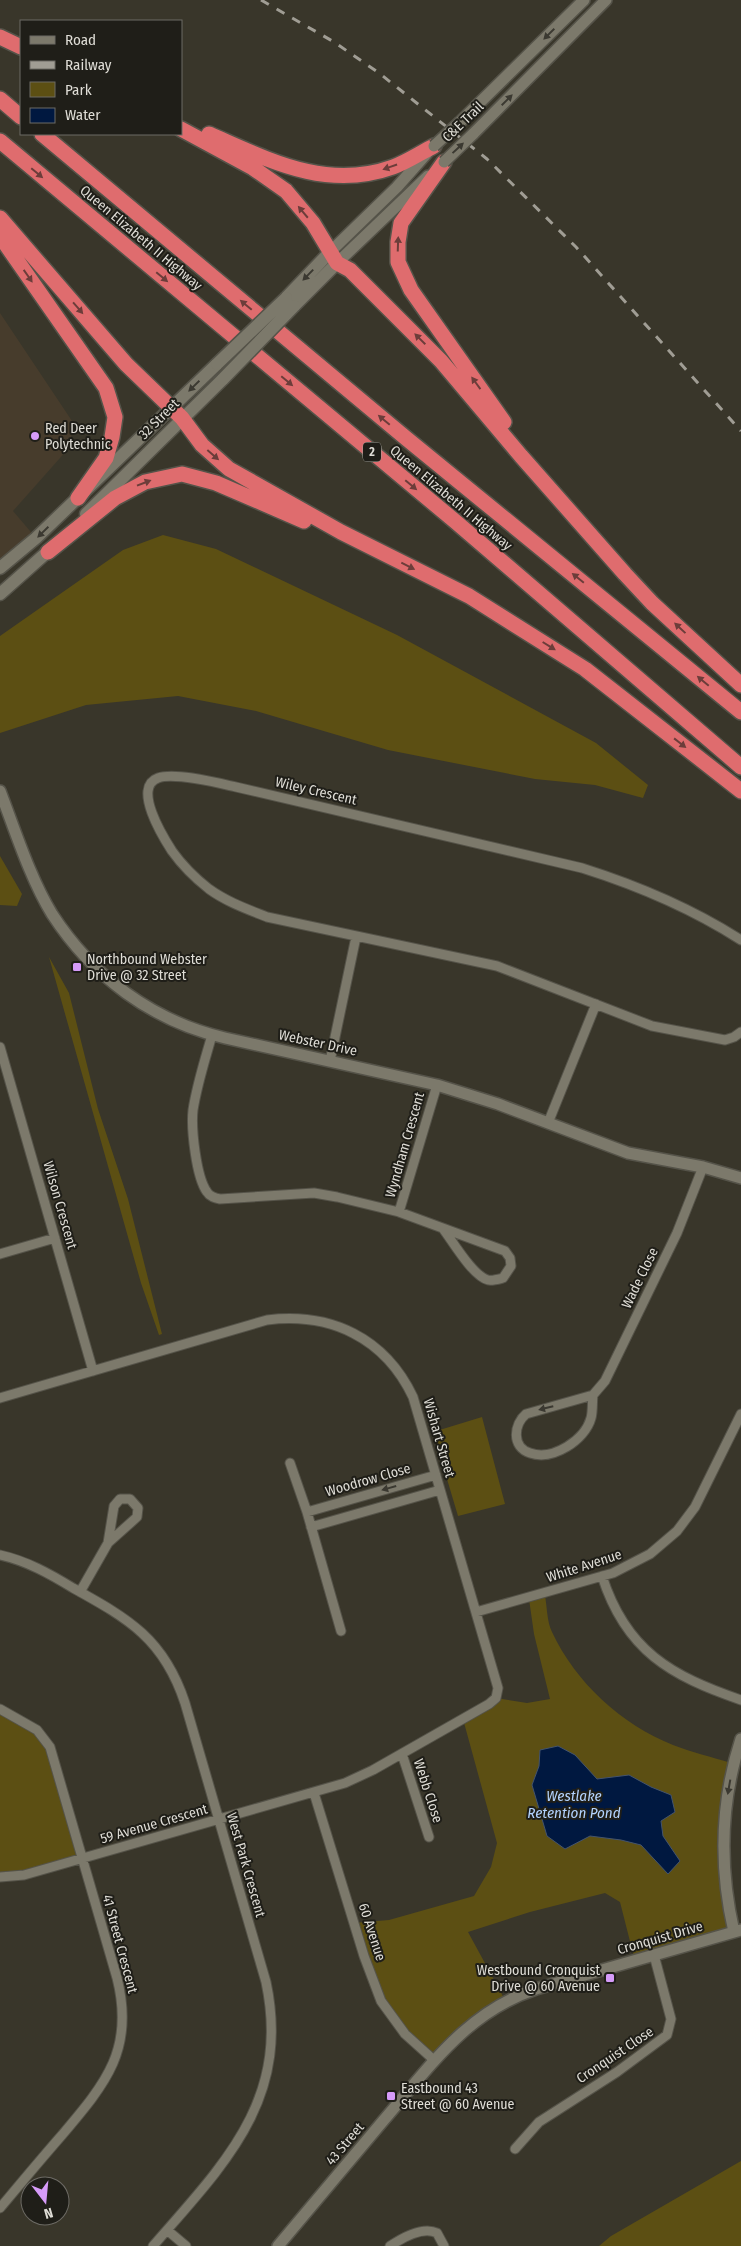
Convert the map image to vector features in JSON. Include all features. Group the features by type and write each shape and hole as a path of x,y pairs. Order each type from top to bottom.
{"highway":[{"path":"0,37 20,47"},
{"path":"0,99 20,116"},
{"path":"182,122 280,164 328,176 358,176 394,167 434,146"},
{"path":"182,129 253,168 286,191 313,223 333,258 350,270 442,361 567,508 652,603 741,685"},
{"name":"Queen Elizabeth II Highway","path":"43,135 407,439 741,712"},
{"name":"Queen Elizabeth II Highway","path":"0,141 448,516 741,767"},
{"path":"444,162 401,223 398,242 398,262 411,290 567,508"},
{"path":"0,218 126,364 177,413 202,445 229,469 365,544 469,596 585,669 741,791"},
{"path":"0,236 106,388 115,417 106,458 78,498"},
{"path":"48,552 115,498 145,482 182,474 216,483 365,544"}],"main road":[{"name":"32 Street","path":"0,568 177,413 223,379 290,302 333,258"},
{"name":"32 Street","path":"0,594 48,552 177,413 217,364 290,302"}],"street":[{"name":"C&E Trail","path":"333,258 434,146 584,0"},
{"name":"C&E Trail","path":"333,258 444,162 606,0"},
{"name":"Wiley Crescent","path":"741,940 671,900 629,883 582,868 236,787 189,778 158,778 151,782 147,789 146,798 171,850 188,870 209,889 233,903 267,918 497,966 652,1026 725,1040 734,1038 741,1032"},
{"name":"Webster Drive","path":"0,791 36,882 52,913 84,955 108,979 139,1003 170,1020 212,1035 437,1085 498,1104 628,1153 703,1167 741,1178"},
{"path":"330,1061 356,937"},
{"path":"548,1123 596,1004"},
{"name":"Wyndham Crescent","path":"212,1035 197,1089 193,1112 195,1147 206,1192 212,1197 220,1199 314,1193 399,1212 505,1252 510,1258 511,1266 503,1278 488,1280 480,1276 467,1262 444,1230"},
{"name":"Wilson Crescent","path":"0,1047 93,1371"},
{"name":"Wyndham Crescent","path":"399,1212 437,1085"},
{"name":"Wade Close","path":"593,1395 591,1417 586,1429 574,1443 540,1455 529,1453 520,1447 516,1436 516,1428 519,1420 526,1414 593,1395 605,1381 677,1232 703,1167"},
{"path":"0,1254 55,1238"},
{"name":"Wishart Street","path":"0,1398 267,1320 306,1318 333,1324 372,1344 392,1362 416,1406 498,1685 496,1698 479,1710 357,1778 314,1793"},
{"name":"White Avenue","path":"476,1612 626,1568 650,1554 677,1531 704,1493 741,1414"},
{"path":"290,1463 307,1512 341,1631"},
{"name":"Woodrow Close","path":"307,1512 436,1475"},
{"path":"311,1527 440,1490"},
{"path":"80,1592 108,1543 137,1517 138,1508 130,1499 120,1499 114,1506 108,1543"},
{"name":"West Park Crescent","path":"0,1555 29,1564 118,1613 135,1625 158,1650 173,1672 185,1703 266,1982 272,2023 270,2052 263,2090 242,2137 227,2159 154,2246"},
{"path":"602,1576 608,1594 622,1622 631,1635 653,1657 681,1676 741,1700"},
{"name":"41 Street Crescent","path":"0,1709 37,1730 48,1743 83,1858 120,1991 123,2020 119,2047 109,2075 96,2095 0,2208"},
{"path":"737,1931 725,1890 723,1840 729,1783 741,1740"},
{"name":"Webb Close","path":"402,1754 429,1837"},
{"name":"59 Avenue Crescent","path":"0,1877 24,1875 314,1793"},
{"name":"60 Avenue","path":"314,1793 364,1956 381,2002 405,2034 435,2061"},
{"name":"Cronquist Drive","path":"435,2061 472,2024 505,2000 536,1989 737,1931"},
{"name":"Cronquist Close","path":"515,2149 539,2122 617,2072 667,2035 671,2019 654,1955"},
{"name":"43 Street","path":"278,2246 435,2061"},
{"path":"167,2230 186,2246"},
{"path":"393,2244 411,2235 434,2231 440,2236 444,2246"}],"shaded area":[{"name":"Red Deer Polytechnic","path":"0,313 74,424 68,449 13,511 36,538 0,568"}],"green space":[{"path":"163,535 216,549 397,635 596,743 648,785 643,798 595,785 535,779 388,750 256,711 178,696 86,705 0,733 0,636 123,550"},
{"path":"0,856 22,894 17,906 0,905"},
{"path":"49,957 69,993 98,1109 128,1199 162,1334 159,1335 141,1283"},
{"path":"482,1417 505,1504 458,1516 433,1432"},
{"path":"545,1595 550,1628 562,1651 587,1685 602,1700 636,1726 654,1736 680,1748 731,1763 719,1828 718,1862 722,1895 734,1932 635,1961 620,1902 605,1893 530,1912 468,1932 505,2000 435,2061 381,2001 354,1923 389,1920 474,1896 491,1867 497,1843 463,1719 496,1698 527,1703 550,1699 534,1634 529,1599"},
{"path":"0,1709 42,1735 83,1859 0,1877"},
{"path":"741,2161 741,2246 599,2246 611,2236"}],"water":[{"name":"Westlake Retention Pond","path":"558,1746 575,1755 597,1779 629,1775 671,1795 675,1812 661,1821 663,1836 680,1861 668,1874 641,1845 590,1836 565,1849 547,1836 532,1785 539,1766 540,1750"}],"railway":[{"path":"261,0 334,42 379,73 487,159 576,247 741,431"}],"place":[{"name":"Red Deer Polytechnic","path":"35,436"},
{"name":"Northbound Webster Drive @ 32 Street","path":"77,967"},
{"name":"Westbound Cronquist Drive @ 60 Avenue","path":"610,1978"},
{"name":"Eastbound 43 Street @ 60 Avenue","path":"391,2096"}]}
